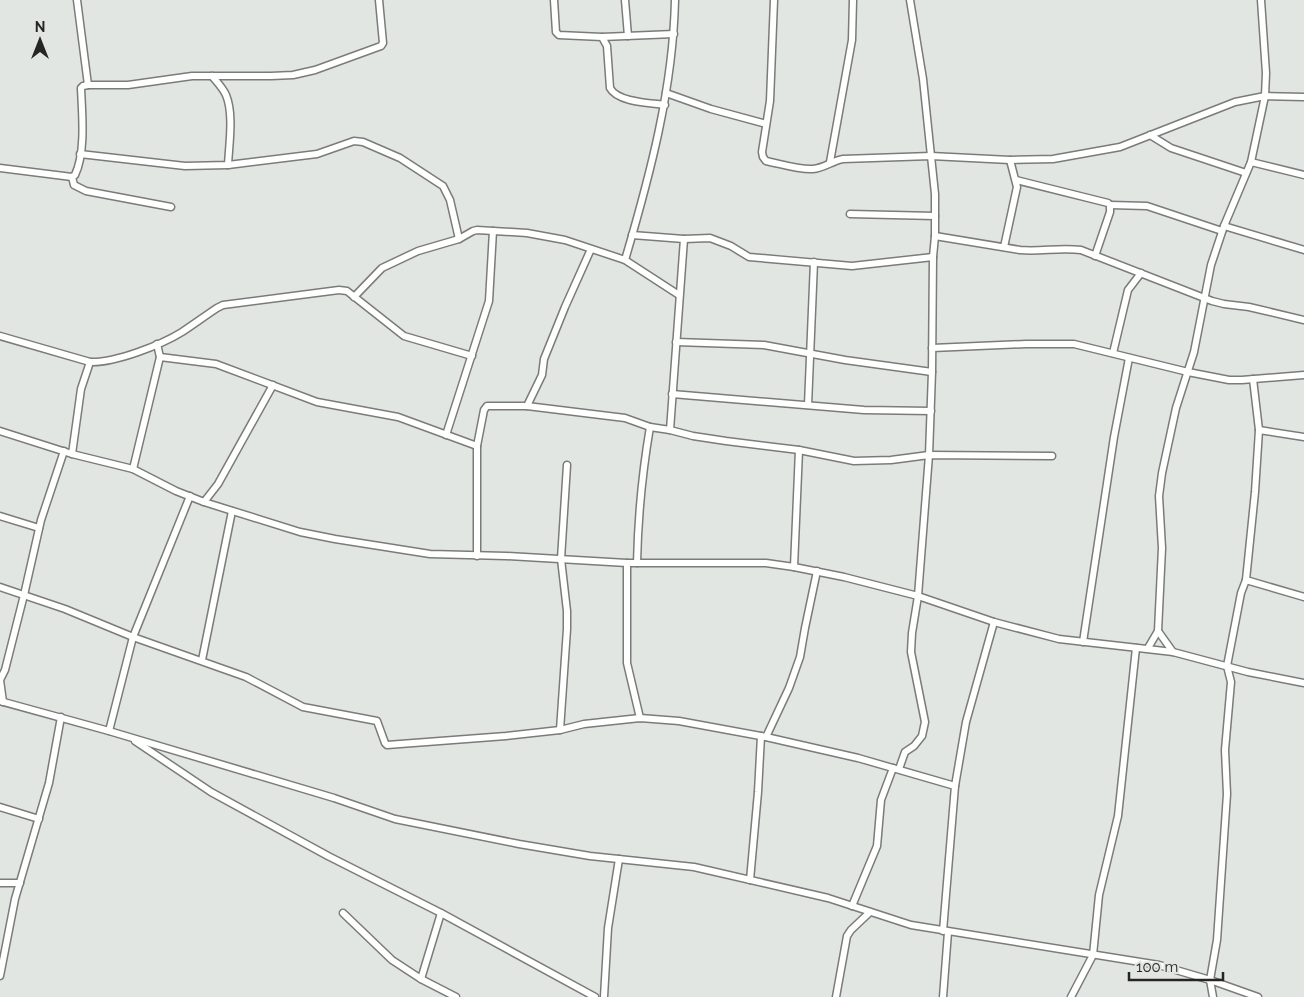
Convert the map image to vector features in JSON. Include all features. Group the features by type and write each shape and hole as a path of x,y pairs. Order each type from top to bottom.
{"street":[{"path":"77,0 88,85"},
{"path":"72,177 77,171 80,154 81,88 83,86 128,85 192,76 294,75 315,70 378,48 383,43 379,0"},
{"path":"554,0 556,32 559,35 602,37 674,34"},
{"path":"625,0 628,36"},
{"path":"625,260 665,105 674,34 675,0"},
{"path":"774,0 771,83 762,152 766,161 807,169 821,167 830,162 843,159 931,156 1010,160 1053,158 1120,147 1235,102 1265,96 1304,97"},
{"path":"830,162 852,40 853,0"},
{"path":"852,906 877,846 881,800 905,752 914,746 922,736 925,722 911,652 918,596 929,455 935,216 923,79 910,0"},
{"path":"1148,648 1158,631 1162,548 1159,496 1162,473 1176,408 1197,337 1203,297 1211,265 1223,229 1251,162 1265,96 1266,73 1261,0"},
{"path":"602,37 607,46 610,88 612,92 623,98 665,105"},
{"path":"212,76 224,90 227,97 230,129 228,165"},
{"path":"666,93 711,109 766,124"},
{"path":"1150,135 1171,148 1246,173"},
{"path":"80,154 185,166 228,165 317,154 354,141 363,142 400,158 443,186 450,200 459,239"},
{"path":"1004,247 1017,187 1010,160"},
{"path":"1251,162 1304,175"},
{"path":"0,168 72,177"},
{"path":"72,177 74,185 86,192 171,207"},
{"path":"1016,180 1099,200 1110,205 1147,206 1223,229 1304,250"},
{"path":"1095,256 1110,212 1110,205"},
{"path":"850,214 935,216"},
{"path":"354,297 382,268 418,251 459,239 473,231 527,233 565,240 625,260 679,296"},
{"path":"446,435 472,356 490,291 493,231"},
{"path":"632,235 718,240 749,257 860,266 933,257"},
{"path":"935,236 1032,251 1081,250 1224,304 1249,307 1304,320"},
{"path":"670,430 684,239"},
{"path":"527,406 542,374 544,359 565,307 591,249"},
{"path":"808,405 814,262"},
{"path":"1113,353 1128,290 1141,273"},
{"path":"0,336 90,362 100,362 157,344 180,333 217,308 231,303 339,290 346,291 404,336 472,356"},
{"path":"676,342 764,345 809,354 932,372"},
{"path":"133,469 160,357 157,344"},
{"path":"932,348 1074,344 1229,380 1304,375"},
{"path":"160,357 216,364 317,402 398,416 477,446"},
{"path":"1083,642 1114,437 1129,358"},
{"path":"72,454 81,389 90,362"},
{"path":"1213,997 1210,980 1217,940 1227,804 1226,750 1231,682 1227,666 1241,593 1246,580 1259,430 1253,379"},
{"path":"204,502 218,484 272,385"},
{"path":"672,394 864,410 931,411"},
{"path":"477,556 477,446 484,410 487,406 527,406 625,418 650,427 726,442 799,450 865,462 929,455 1052,456"},
{"path":"637,563 638,515 642,469 650,427"},
{"path":"1259,430 1304,437"},
{"path":"0,431 72,454 133,469 204,502 300,532 342,541 430,554 626,563 766,563 794,567 844,577 918,596 994,622 1059,639 1173,652 1248,672 1304,683"},
{"path":"794,567 799,450"},
{"path":"64,451 39,528 5,670 0,680 1,702 109,730 130,738 334,798 395,819 590,856 694,867 828,898 911,925 1159,965 1258,997"},
{"path":"560,730 567,629 567,611 561,559 567,465"},
{"path":"109,730 133,637 190,496"},
{"path":"202,660 232,511"},
{"path":"0,516 39,528"},
{"path":"626,563 627,663 640,718"},
{"path":"750,880 763,737 789,688 800,657 818,571"},
{"path":"1246,580 1303,599"},
{"path":"0,587 65,609 133,637 246,677 303,707 376,721 385,743 390,746 560,730 584,724 640,718 679,721 763,737 858,758 955,786"},
{"path":"942,997 955,786 966,722 994,622"},
{"path":"1158,631 1173,652"},
{"path":"1071,997 1092,955 1100,895 1118,816 1136,648"},
{"path":"0,976 15,899 49,783 61,717"},
{"path":"130,738 211,792 328,856 441,913 595,997"},
{"path":"0,807 39,819"},
{"path":"604,997 608,928 619,859"},
{"path":"0,883 20,883"},
{"path":"836,997 847,936 850,930 870,912"},
{"path":"343,913 392,960 421,979 456,997"},
{"path":"421,979 441,913"}]}
